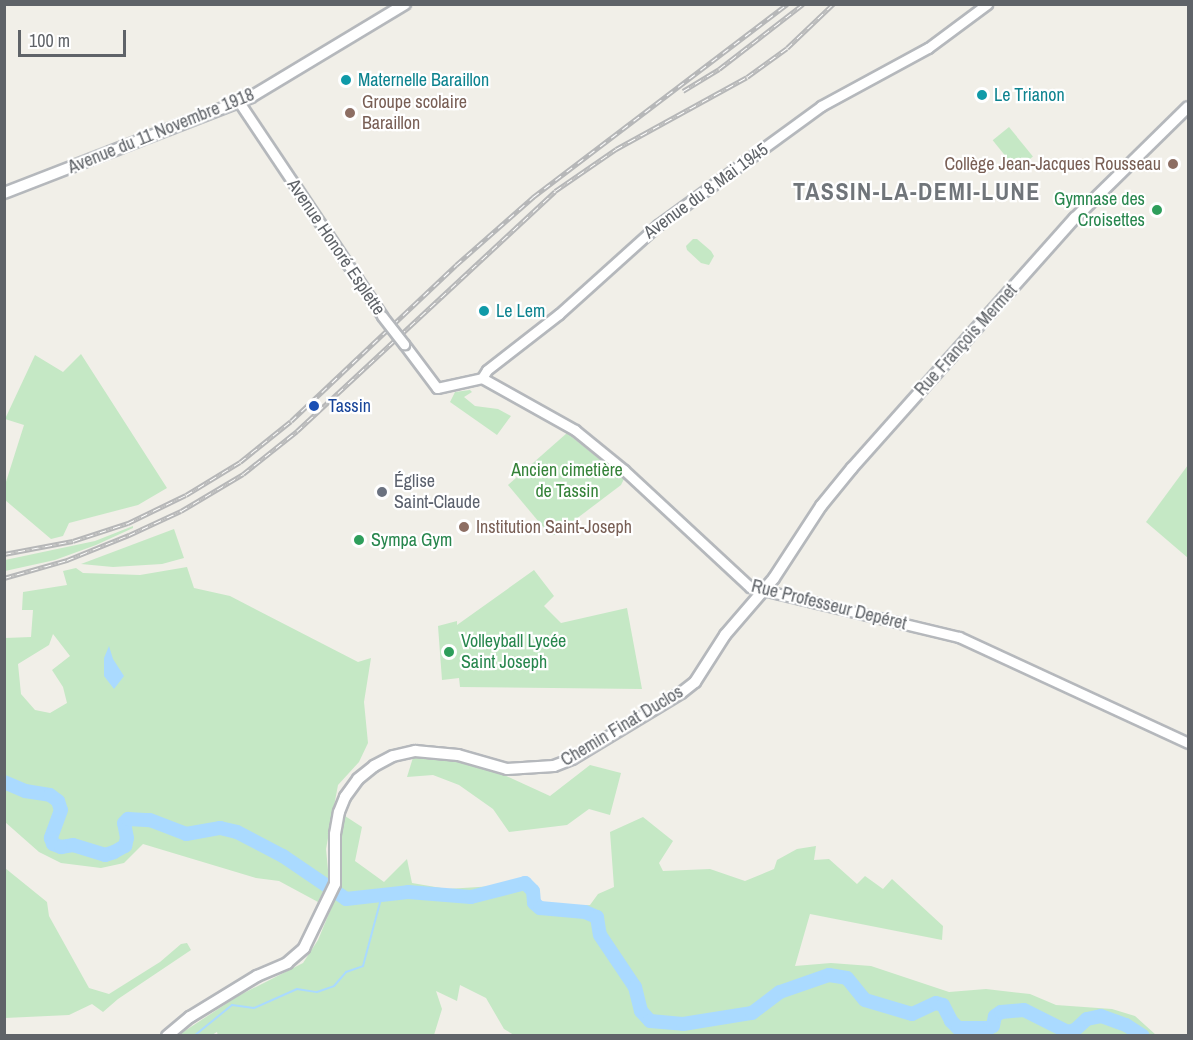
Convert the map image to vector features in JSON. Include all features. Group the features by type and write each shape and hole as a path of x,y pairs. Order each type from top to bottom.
{"main road":[{"name":"Avenue du 11 Novembre 1918","path":"4,193 239,102 405,4"},
{"name":"Rue François Mermet","path":"762,590 774,578 821,506 852,468 1075,218 1188,106"},
{"name":"Chemin Finat Duclos","path":"167,1035 190,1017 257,976 297,956 304,948 335,884 335,834 339,812 345,797 358,779 374,766 393,756 415,751 458,755 507,769 554,766 572,759 681,693 695,682 725,635 762,590"}],"street":[{"name":"Avenue du 8 Mai 1945","path":"482,378 487,370 559,314 658,225 821,106 928,48 987,4"},
{"name":"Avenue Honoré Esplette","path":"239,102 382,316 436,388 482,378"},
{"name":"Rue Professeur Depéret","path":"482,378 575,430 624,470 744,584 973,642 1188,743"}],"green space":[{"path":"1009,127 1033,157 1017,170 993,140"},
{"path":"693,239 697,239 711,251 714,256 709,265 701,263 687,250 686,246"},
{"path":"81,354 167,488 138,505 69,523 63,536 51,539 5,500 5,485 24,425 5,419 35,355 63,372"},
{"path":"470,390 472,392 464,397 475,406 498,409 511,416 497,435 450,402 455,392"},
{"name":"Ancien cimetière de Tassin","path":"567,433 624,479 621,485 555,535 549,534 508,485"},
{"path":"1188,465 1188,558 1146,522"},
{"path":"133,526 96,545 55,560 5,571 5,560 95,541"},
{"path":"174,529 184,558 162,564 113,567 81,564"},
{"path":"187,567 194,588 230,596 358,662 371,658 364,702 368,743 359,762 338,785 326,849 329,880 318,902 279,881 256,878 143,844 124,863 101,868 61,863 39,852 5,822 5,638 31,637 33,610 22,610 23,592 67,585 63,571 76,568 83,573 140,575","holes":["53,634 70,656 52,670 63,687 67,703 50,713 35,710 21,694 18,664 49,645"]},
{"path":"534,570 554,596 544,606 561,623 627,608 642,689 460,687 459,678 442,680 438,626 457,621 457,625"},
{"path":"415,751 467,758 550,796 590,765 621,773 610,815 589,809 567,825 509,832 493,809 459,785 433,775 407,777"},
{"path":"345,816 362,827 355,861 384,882 407,859 412,883 447,889 524,884 542,909 590,905 598,894 614,887 610,832 643,817 673,841 659,863 663,871 710,869 745,881 774,869 777,860 797,849 816,846 814,860 829,859 857,884 865,876 883,889 892,879 943,926 942,940 810,914 795,966 831,963 871,966 949,992 986,989 1030,994 1056,1005 1112,1009 1135,1016 1156,1035 514,1035 504,1029 486,998 460,985 457,1001 436,991 442,1009 434,1035 218,1036 217,1032 212,1035 177,1036 238,996 303,963 318,940 342,882 341,829"},
{"path":"5,868 47,902 49,916 89,988 109,994 160,962 181,944 187,943 191,950 118,999 103,1012 92,1004 69,1015 5,1018"}],"water":[{"path":"109,646 113,659 124,676 114,689 104,676 104,658"}],"waterway":[{"path":"4,782 25,791 50,795 58,801 61,810 51,838 53,844 61,847 73,845 105,855 125,846 127,838 124,823 128,819 150,820 186,834 220,828 237,832 283,856 346,899 408,892 471,897 525,883 533,891 534,903 540,908 585,912 597,917 600,935 635,987 641,1011 650,1021 683,1024 752,1013 780,992 829,975 847,978 865,1000 912,1014 936,1003 943,1005 951,1021 958,1028 989,1028 993,1026 995,1016 1001,1012 1024,1010 1068,1032 1075,1030 1087,1019 1101,1016 1126,1025 1143,1036"},
{"path":"194,1036 232,1005 254,1008 297,989 317,992 334,986 346,972 363,966 382,895"}],"railway":[{"path":"4,554 73,541 128,523 186,495 240,462 291,421 456,265 533,197 787,4"},
{"path":"683,91 719,69 803,4"},
{"path":"4,578 67,560 129,535 181,511 243,474 297,431 555,191 616,149 747,77 787,48 833,4"}],"place":[{"name":"Maternelle Baraillon","path":"346,80"},
{"name":"Le Trianon","path":"982,95"},
{"name":"Groupe scolaire Baraillon","path":"350,113"},
{"name":"Collège Jean-Jacques Rousseau","path":"1173,164"},
{"name":"Gymnase des Croisettes","path":"1157,210"},
{"name":"Le Lem","path":"484,311"},
{"name":"Tassin","path":"314,406"},
{"name":"Église Saint-Claude","path":"382,492"},
{"name":"Institution Saint-Joseph","path":"464,527"},
{"name":"Sympa Gym","path":"359,540"},
{"name":"Volleyball Lycée Saint Joseph","path":"449,652"}],"district":[{"name":"TASSIN-LA-DEMI-LUNE","path":"917,192"}]}
